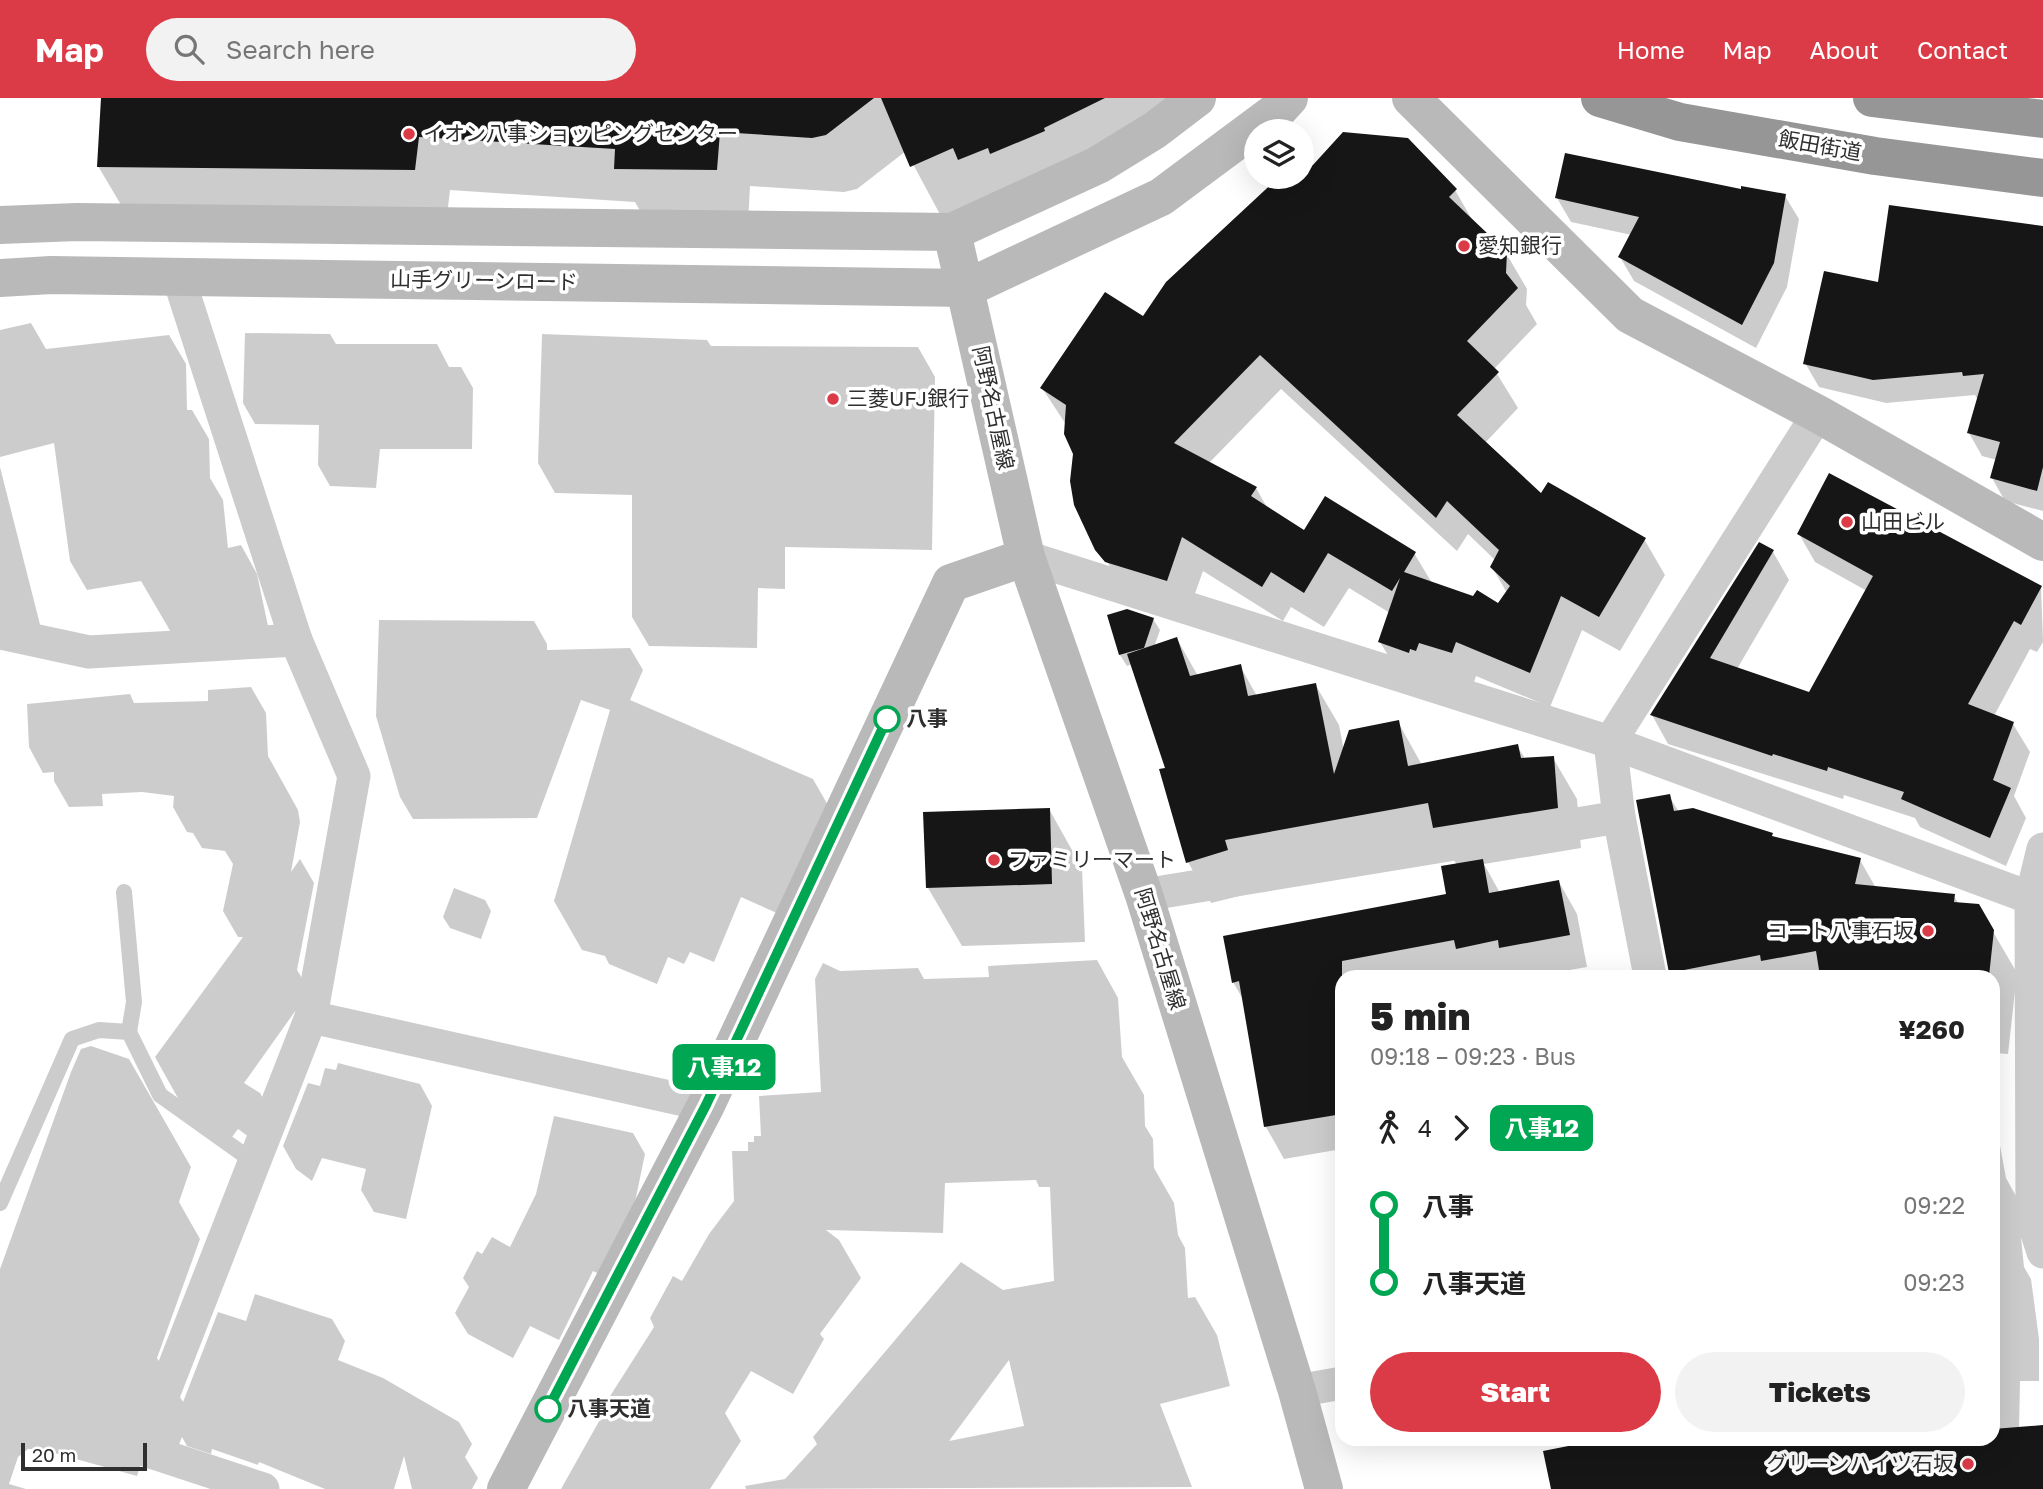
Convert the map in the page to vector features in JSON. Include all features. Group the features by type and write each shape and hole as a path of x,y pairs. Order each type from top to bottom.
{"highway":[{"name":"飯田街道","path":"1600,98 1680,122 1875,156 2043,178"},
{"path":"1872,98 2043,119"}],"street":[{"path":"0,225 77,222 953,232 1098,165 1155,130 1197,98"},
{"path":"967,288 1161,197 1279,110 1289,98"},
{"path":"1411,98 1630,315 1818,414 2043,542"},
{"name":"阿野名古屋線","path":"953,232 1026,557 1144,894 1297,1391 1324,1489"},
{"name":"山手グリーンロード","path":"0,278 51,275 178,276 967,288"},
{"path":"142,1449 311,1017 354,776 296,640 178,276"},
{"path":"1649,970 1619,817 1610,742 1818,414"},
{"path":"506,1489 706,1105 951,583 1026,557 1610,742 2031,898"},
{"path":"0,633 89,652 296,640"},
{"path":"1144,894 1619,817"},
{"path":"2043,849 2031,898 2032,1218 2043,1252"},
{"path":"311,1017 706,1105"},
{"path":"1297,1391 1335,1384"},
{"path":"0,1410 142,1449 263,1489"}],"lane":[{"path":"124,892 134,1002 129,1032 160,1095 254,1162"},
{"path":"0,1203 72,1039 99,1030 129,1032"}],"building":[{"name":"イオン八事ショッピングセンター","path":"101,98 874,98 826,135 812,138 720,132 717,170 614,169 615,149 419,137 415,170 97,167"},
{"path":"881,98 1105,98 1044,128 1045,131 990,154 988,148 958,160 953,148 910,167"},
{"path":"1343,132 1408,138 1457,189 1449,197 1507,252 1506,273 1518,288 1467,341 1499,372 1457,415 1541,493 1548,482 1646,538 1599,617 1561,596 1530,673 1456,642 1452,653 1419,643 1416,651 1410,649 1409,653 1378,642 1400,578 1392,591 1328,553 1304,593 1271,572 1262,587 1182,537 1167,581 1105,562 1095,550 1074,505 1070,481 1073,454 1064,434 1066,405 1040,388 1105,292 1143,316 1166,282 1266,189 1314,189 1314,164","holes":["1260,355 1436,518 1447,501 1499,550 1490,567 1510,586 1498,603 1477,590 1473,596 1404,572 1416,552 1325,496 1304,530 1251,496 1257,487 1174,443"]},
{"path":"1565,153 1741,189 1741,186 1786,194 1774,263 1742,325 1618,257 1639,217 1555,198"},
{"path":"1889,205 2043,226 2043,467 2037,491 1990,478 2000,442 1967,433 1984,374 1963,376 1962,372 1873,380 1803,364 1824,271 1878,282"},
{"path":"1829,473 2042,586 2021,625 2014,621 1968,704 2014,722 1993,780 2011,788 1990,838 1901,799 1904,792 1828,767 1827,771 1773,754 1772,756 1650,715 1759,542 1774,550 1710,658 1809,692 1873,576 1797,534"},
{"path":"1127,609 1154,618 1144,648 1119,655 1107,615"},
{"path":"1177,637 1190,676 1241,664 1248,696 1316,683 1334,774 1349,730 1399,720 1408,766 1518,744 1521,758 1554,756 1558,808 1433,828 1428,803 1225,840 1228,850 1186,863 1159,769 1165,768 1127,654"},
{"path":"1670,794 1674,811 1693,808 1773,833 1772,836 1861,858 1855,884 1955,894 1954,902 1979,904 1994,930 1990,970 1819,970 1816,951 1761,961 1760,955 1684,970 1668,970 1636,800"},
{"path":"1050,808 1052,884 926,888 923,812"},
{"path":"1483,859 1489,893 1559,880 1570,935 1499,948 1498,940 1456,949 1454,940 1342,961 1342,970 1335,970 1335,1115 1264,1127 1239,981 1232,983 1223,936 1446,894 1441,866"},
{"path":"2043,1425 2043,1489 1551,1489 1543,1451 1568,1446 2000,1446 2000,1428"}],"bus line":[{"name":"八事12","path":"548,1409 706,1105 887,719"}],"place":[{"name":"イオン八事ショッピングセンター","path":"409,134"},
{"name":"愛知銀行","path":"1464,246"},
{"name":"三菱UFJ銀行","path":"833,399"},
{"name":"山田ビル","path":"1847,522"},
{"name":"八事","path":"887,719"},
{"name":"ファミリーマート","path":"994,860"},
{"name":"コート八事石坂","path":"1928,931"},
{"name":"八事天道","path":"548,1409"},
{"name":"グリーンハイツ石坂","path":"1968,1464"}]}
